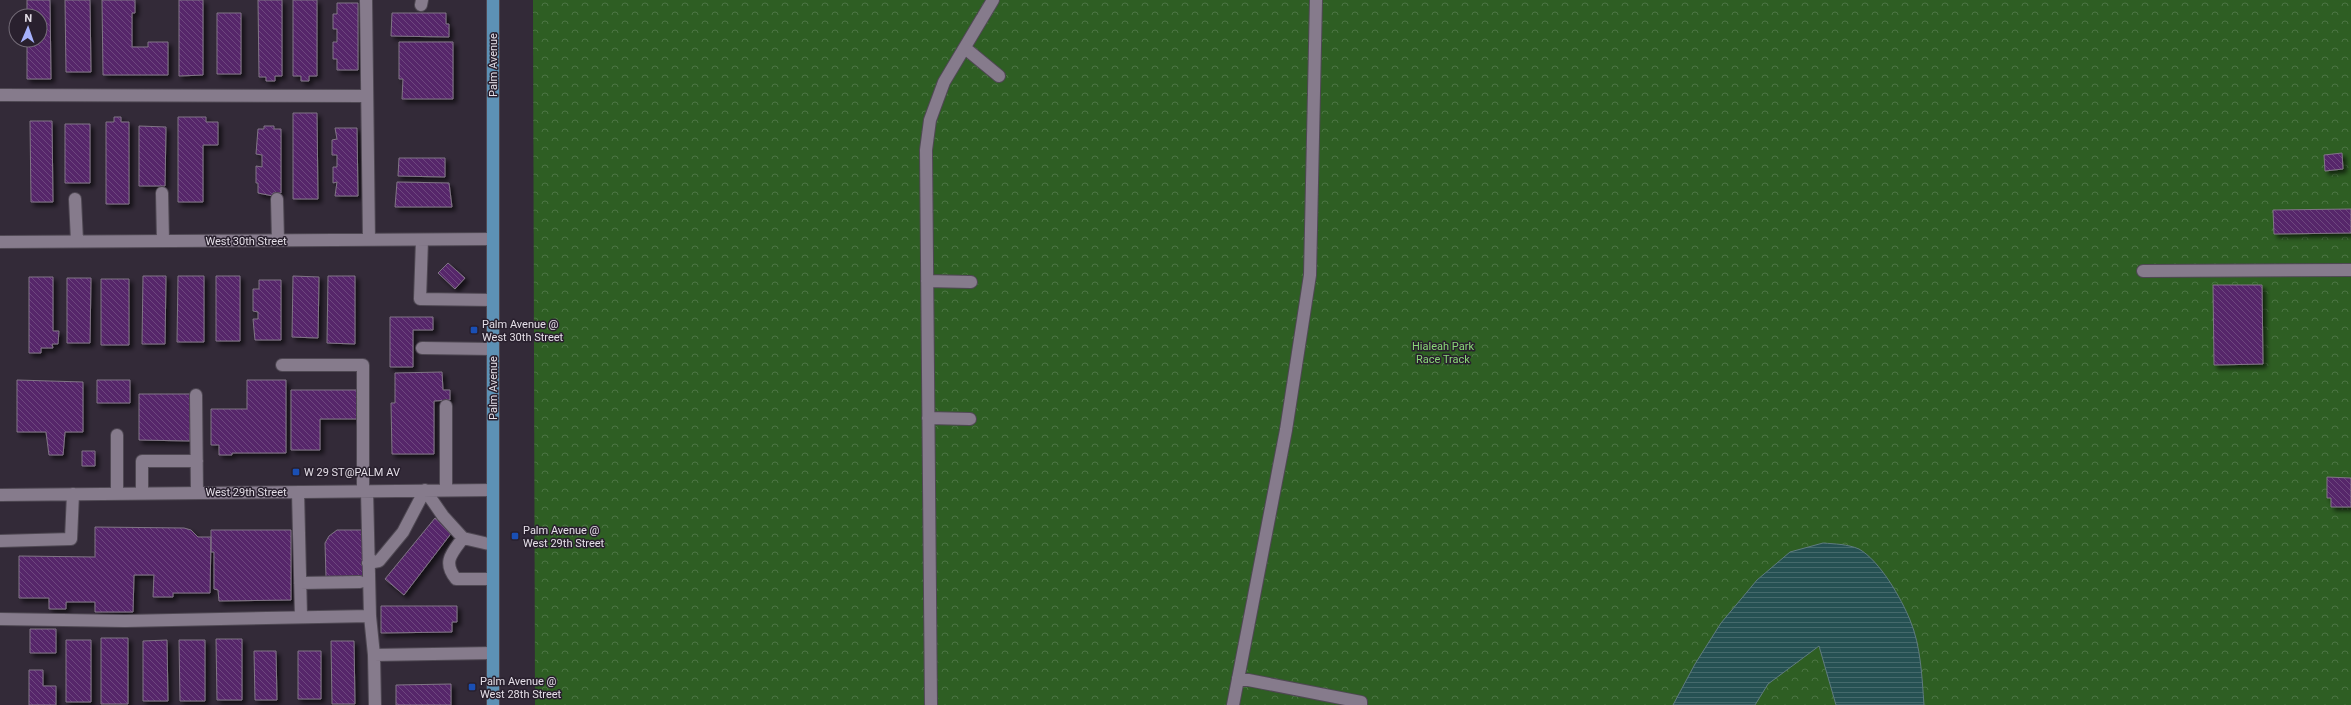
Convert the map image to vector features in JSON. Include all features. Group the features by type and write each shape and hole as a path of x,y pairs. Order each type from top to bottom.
{"main road":[{"name":"Palm Avenue","path":"492,705 493,0"}],"street":[{"path":"366,0 369,240"},
{"path":"931,705 926,150 930,120 944,82 993,0"},
{"path":"1233,705 1286,430 1310,275 1316,0"},
{"path":"965,48 999,76"},
{"path":"0,95 367,96"},
{"path":"162,193 163,241"},
{"path":"75,199 77,241"},
{"path":"277,199 278,240"},
{"name":"West 30th Street","path":"0,242 493,239"},
{"path":"422,240 420,299 493,300"},
{"path":"2143,271 2351,270"},
{"path":"927,281 970,282"},
{"path":"422,348 493,350"},
{"path":"282,365 363,365 365,491 370,616 374,655 375,705"},
{"path":"196,396 197,493"},
{"path":"446,406 446,490"},
{"path":"928,418 970,419"},
{"path":"117,435 117,494"},
{"path":"142,493 142,461 196,461"},
{"path":"368,563 379,561 398,538 425,490 443,516 463,538 492,545"},
{"name":"West 29th Street","path":"0,495 493,490"},
{"path":"298,492 301,616"},
{"path":"0,541 72,539 72,494"},
{"path":"463,538 449,557 450,572 456,580 493,579"},
{"path":"300,583 360,582"},
{"path":"0,619 125,621 301,616 370,616"},
{"path":"374,655 493,653"},
{"path":"1238,678 1361,702 1361,705"}],"green space":[{"name":"Hialeah Park Race Track","path":"533,0 2351,0 2351,705 535,705"}],"shaded area":[{"path":"1823,543 1846,545 1859,549 1875,562 1889,581 1901,601 1917,640 1924,705 1836,705 1819,646 1768,684 1755,705 1673,705 1695,664 1721,623 1757,580 1790,552"}],"building":[{"path":"27,0 50,0 51,79 27,79 27,48 48,48 48,8 27,8"},
{"path":"65,0 90,0 91,72 66,72"},
{"path":"102,0 135,0 135,13 132,13 132,47 148,47 148,42 168,42 168,75 103,75"},
{"path":"179,0 203,0 203,75 179,76"},
{"path":"258,0 282,0 282,76 275,76 275,81 266,81 266,77 259,77"},
{"path":"293,0 317,0 317,76 309,76 309,81 301,81 301,76 293,76"},
{"path":"337,3 358,3 358,70 337,70 337,59 333,59 333,42 337,42 337,29 333,29 333,14 337,14"},
{"path":"217,13 241,13 241,74 217,74"},
{"path":"392,13 446,13 446,24 449,24 449,37 391,36"},
{"path":"399,42 453,42 453,99 402,99 403,79 399,79"},
{"path":"293,113 317,113 318,199 293,199"},
{"path":"114,117 121,117 121,122 129,122 129,204 106,204 106,122 114,122"},
{"path":"178,117 206,117 206,122 218,122 218,145 203,145 203,202 178,202"},
{"path":"30,121 52,121 53,202 31,202"},
{"path":"65,124 90,124 90,183 65,183"},
{"path":"139,126 166,127 165,186 139,186"},
{"path":"264,126 274,126 274,129 281,129 281,193 273,193 273,196 258,193 258,183 256,183 256,166 262,167 262,155 256,154 258,129 264,129"},
{"path":"335,128 357,128 358,196 335,196 337,182 333,183 333,167 337,167 337,155 332,155 332,140 337,139"},
{"path":"2342,153 2343,169 2325,171 2324,155"},
{"path":"399,158 445,158 445,177 398,176"},
{"path":"397,182 449,183 452,207 395,207"},
{"path":"2351,209 2351,233 2274,234 2273,210"},
{"path":"448,263 465,278 455,289 438,273"},
{"path":"143,276 166,276 165,344 142,344"},
{"path":"178,276 204,276 204,342 177,342"},
{"path":"216,276 240,276 240,341 216,341"},
{"path":"293,276 319,277 318,338 292,337"},
{"path":"328,276 355,276 355,344 327,343"},
{"path":"29,277 53,277 53,331 59,331 58,344 52,344 53,348 41,348 41,353 29,353"},
{"path":"67,278 91,278 90,343 67,343"},
{"path":"101,279 129,279 129,345 101,345"},
{"path":"259,280 281,280 281,340 255,340 253,319 258,319 258,312 253,311 253,289 259,289"},
{"path":"2213,285 2262,285 2263,364 2214,365"},
{"path":"390,317 433,317 433,330 413,330 413,367 390,367"},
{"path":"442,372 443,390 450,390 450,400 434,401 434,454 392,454 391,403 395,403 395,373"},
{"path":"17,380 83,382 83,432 65,432 63,455 49,455 46,432 17,432"},
{"path":"97,380 130,380 130,403 97,403"},
{"path":"247,380 286,380 286,453 232,453 232,455 219,455 219,445 211,445 211,409 247,409"},
{"path":"291,390 357,390 357,419 320,419 320,450 291,450"},
{"path":"139,394 191,394 190,441 139,440"},
{"path":"82,451 95,451 95,466 82,466"},
{"path":"2327,477 2351,478 2351,507 2331,507 2331,498 2327,498"},
{"path":"435,518 453,531 404,595 385,579"},
{"path":"95,527 184,528 191,530 198,537 211,537 210,593 173,593 173,597 153,597 154,575 134,575 133,612 95,612 95,602 66,602 66,609 49,609 49,598 19,598 19,556 95,557"},
{"path":"211,530 291,530 291,600 219,601 218,590 214,589 214,552 211,552"},
{"path":"337,530 362,530 364,576 326,577 325,543 329,536"},
{"path":"381,606 457,606 457,622 452,622 452,632 381,633"},
{"path":"30,629 56,629 56,653 30,653"},
{"path":"101,638 128,638 128,704 101,704"},
{"path":"216,639 242,639 242,700 217,700"},
{"path":"66,640 91,640 91,702 66,702"},
{"path":"167,640 168,701 143,701 143,641"},
{"path":"179,640 205,640 205,701 180,701"},
{"path":"331,641 354,641 355,704 332,704"},
{"path":"254,651 276,651 277,700 255,700"},
{"path":"298,651 321,651 321,699 298,699"},
{"path":"29,670 43,670 43,686 56,686 56,705 29,705"},
{"path":"451,684 451,705 396,705 396,685"}],"place":[{"name":"Palm Avenue @ West 30th Street","path":"474,330"},
{"name":"W 29 ST@PALM AV","path":"296,472"},
{"name":"Palm Avenue @ West 29th Street","path":"515,536"},
{"name":"Palm Avenue @ West 28th Street","path":"472,687"}]}
